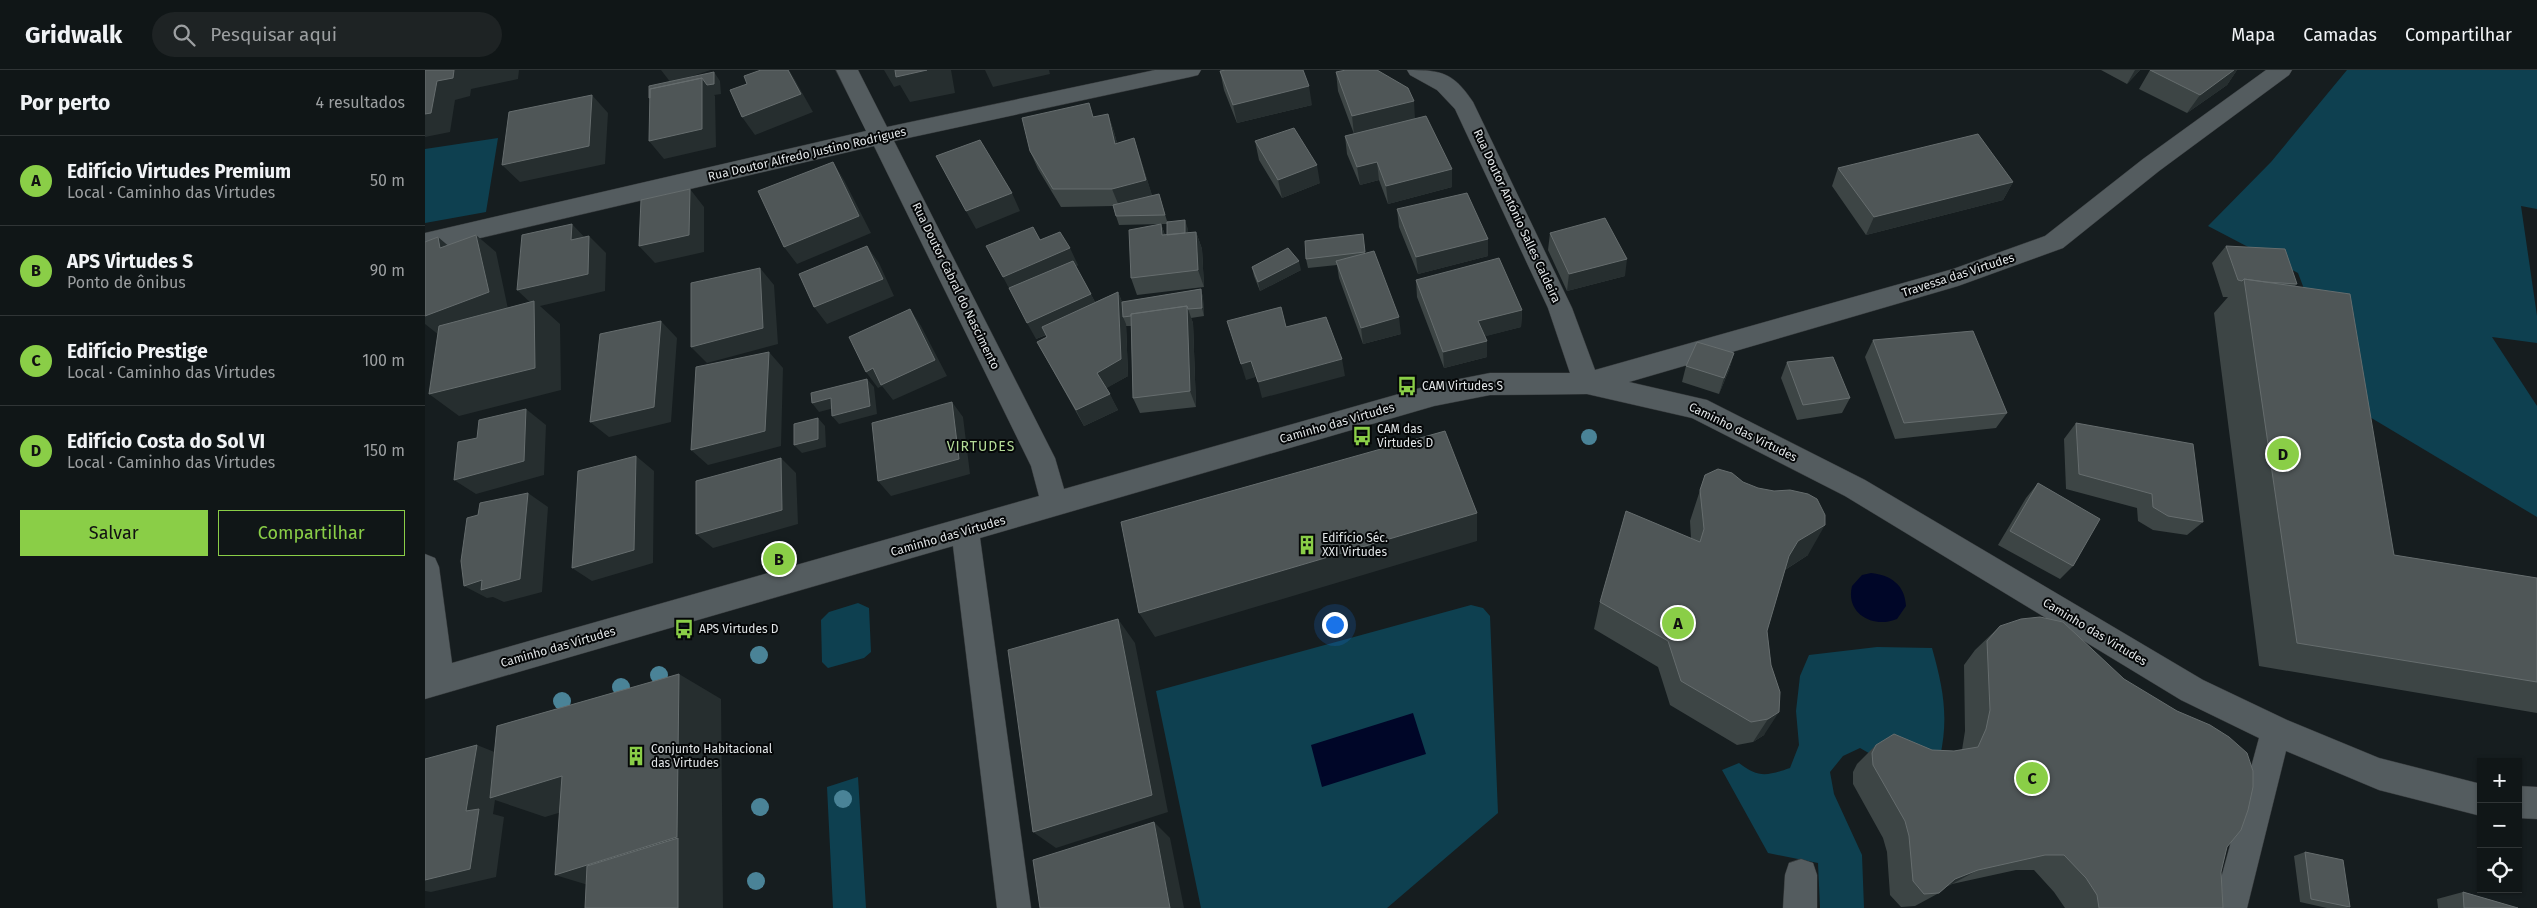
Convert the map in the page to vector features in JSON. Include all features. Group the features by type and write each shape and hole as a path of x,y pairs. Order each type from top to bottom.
{"street":[{"name":"Rua Doutor Cabral do Nascimento","path":"847,70 1045,466 1048,483 1056,505"},
{"name":"Rua Doutor Alfredo Justino Rodrigues","path":"425,242 881,136 1190,70"},
{"name":"Rua Doutor António Salles Caldeira","path":"1418,70 1438,79 1450,88 1465,107 1560,308 1587,383"},
{"name":"Travessa das Virtudes","path":"1587,383 1958,277 2054,242 2151,165 2281,70"},
{"name":"Caminho das Virtudes","path":"432,683 1435,395 1490,384 1587,383 1697,408 1855,488 2192,690 2276,731 2379,774 2477,799"},
{"path":"965,531 1013,908"},
{"path":"425,567 435,636 432,683"},
{"path":"2230,908 2276,731"},
{"path":"2522,802 2537,802"},
{"path":"1800,908 1801,875"}],"shaded area":[{"path":"2347,70 2537,70 2537,209 2521,206 2537,316 2537,343 2492,337 2537,406 2537,517 2348,404 2298,273 2208,226 2271,162"},
{"path":"498,138 486,212 425,223 425,149"},
{"path":"1871,573 1891,579 1896,582 1903,592 1906,606 1897,619 1888,622 1871,620 1863,617 1853,604 1851,596 1852,586 1862,575"},
{"path":"858,603 869,608 871,652 864,658 828,668 822,662 821,620 829,612"},
{"path":"1471,605 1483,608 1490,616 1498,813 1387,908 1201,908 1156,691"},
{"path":"1877,647 1932,648 1944,702 1944,729 1940,757 1895,768 1860,748 1843,756 1830,772 1834,794 1862,855 1864,908 1820,908 1818,863 1768,853 1722,770 1739,763 1752,771 1763,774 1775,773 1790,768 1799,745 1796,711 1800,676 1809,655"},
{"path":"1413,713 1426,754 1322,787 1311,745"},
{"path":"858,777 866,908 833,908 827,787"}],"building":[{"path":"425,70 454,70 453,78 437,81 431,113 425,114"},
{"path":"761,70 788,70 801,94 742,117 730,90 747,84 744,76"},
{"path":"895,70 927,70 896,77"},
{"path":"1303,70 1309,86 1233,105 1220,71"},
{"path":"1346,70 1377,70 1408,88 1414,101 1352,116 1336,72"},
{"path":"2150,70 2234,70 2200,95"},
{"path":"714,72 714,84 707,85 702,78 650,89 649,98 649,86"},
{"path":"702,78 702,129 649,141 650,89"},
{"path":"592,95 589,146 502,165 509,112"},
{"path":"1089,103 1093,117 1108,114 1115,144 1134,138 1146,180 1112,189 1053,189 1030,151 1022,118"},
{"path":"1426,116 1452,169 1386,186 1377,162 1357,167 1345,136"},
{"path":"1294,128 1317,165 1278,180 1255,141"},
{"path":"1978,134 2013,182 1874,217 1838,168"},
{"path":"980,140 1012,193 966,211 936,156"},
{"path":"833,162 859,216 784,247 758,191"},
{"path":"690,189 689,235 639,246 641,200"},
{"path":"1467,193 1488,239 1416,257 1397,209"},
{"path":"1159,194 1165,215 1116,216 1113,205"},
{"path":"1605,218 1627,259 1569,274 1550,233"},
{"path":"1185,220 1185,233 1167,235 1167,222"},
{"path":"572,224 571,240 589,236 588,274 517,290 522,235"},
{"path":"1161,224 1162,235 1196,232 1198,270 1131,278 1129,230"},
{"path":"1033,227 1040,240 1060,232 1070,248 1003,277 986,246"},
{"path":"1363,234 1365,252 1306,259 1305,241"},
{"path":"476,235 489,292 425,316 425,242 438,237 440,248"},
{"path":"867,246 883,279 814,307 799,274"},
{"path":"2226,246 2285,249 2297,284 2238,280"},
{"path":"1288,248 1299,261 1258,282 1252,267"},
{"path":"1374,251 1399,317 1361,328 1336,261"},
{"path":"1499,258 1522,310 1478,321 1487,341 1443,352 1416,280"},
{"path":"1073,261 1091,294 1027,323 1009,288"},
{"path":"760,268 763,328 691,347 691,283"},
{"path":"2244,279 2350,294 2394,555 2537,578 2537,682 2297,643"},
{"path":"1201,289 1202,308 1188,309 1187,306 1131,314 1131,316 1123,317 1122,302"},
{"path":"1118,292 1121,359 1097,373 1110,394 1076,410 1037,342 1047,337 1042,327"},
{"path":"534,301 535,368 429,394 439,326"},
{"path":"1187,306 1190,391 1133,398 1131,314"},
{"path":"1281,307 1286,327 1326,317 1342,359 1258,382 1251,361 1241,364 1227,321"},
{"path":"910,309 935,360 881,385 873,368 866,372 849,337"},
{"path":"661,321 654,407 590,422 600,334"},
{"path":"1973,331 2007,413 1904,423 1873,340"},
{"path":"1697,342 1734,353 1724,378 1686,366"},
{"path":"769,352 765,431 691,450 696,367"},
{"path":"1833,357 1850,398 1803,405 1787,362"},
{"path":"867,379 870,406 832,416 831,398 812,403 811,393"},
{"path":"952,402 959,459 878,481 872,423"},
{"path":"526,409 524,461 454,480 458,442 477,438 479,420"},
{"path":"818,418 818,439 794,445 794,424"},
{"path":"2076,423 2193,444 2203,522 2168,516 2153,507 2152,494 2079,474"},
{"name":"Edifício Séc. XXI Virtudes","path":"1445,431 1477,513 1139,613 1121,522"},
{"path":"636,456 634,550 572,568 578,471"},
{"path":"781,458 782,510 696,534 696,481"},
{"path":"1718,469 1732,473 1743,482 1758,488 1774,491 1790,490 1808,494 1817,499 1825,515 1825,525 1798,541 1789,556 1767,631 1771,665 1780,692 1779,712 1768,719 1751,722 1681,681 1668,641 1600,602 1626,511 1700,542 1704,529 1700,490 1705,475"},
{"path":"2038,483 2100,519 2073,566 2010,531"},
{"path":"528,493 520,579 481,590 482,580 464,586 461,561 467,518 478,515 480,503"},
{"path":"2040,617 2063,622 2124,679 2177,711 2210,725 2229,737 2247,753 2253,771 2253,787 2241,830 2227,847 2221,872 2223,908 2099,908 2097,895 2086,878 2064,855 2045,855 1978,870 1955,879 1939,893 1924,894 1913,881 1909,836 1905,821 1873,765 1872,753 1876,745 1894,734 1932,750 1954,751 1978,747 1986,729 1990,710 1987,641 2000,626 2021,619"},
{"path":"1118,619 1152,795 1033,832 1008,650"},
{"path":"679,674 677,837 555,875 562,776 490,798 497,726"},
{"path":"477,745 466,811 479,809 470,869 425,880 425,759"},
{"path":"1154,822 1170,908 1040,908 1033,860"},
{"path":"678,838 678,908 585,908 587,866"},
{"path":"2305,852 2343,860 2350,907 2311,899"},
{"path":"2463,892 2518,908 2464,908"}],"place":[{"name":"CAM Virtudes S","path":"1407,386"},
{"name":"CAM das Virtudes D","path":"1362,436"},
{"name":"Edifício Costa do Sol VI","path":"2283,454"},
{"name":"Edifício Séc. XXI Virtudes","path":"1307,545"},
{"name":"APS Virtudes S","path":"779,559"},
{"name":"Edifício Virtudes Premium","path":"1678,623"},
{"name":"APS Virtudes D","path":"684,629"},
{"name":"Conjunto Habitacional das Virtudes","path":"636,756"},
{"name":"Edifício Prestige","path":"2032,778"}],"district":[{"name":"VIRTUDES","path":"981,446"}]}
